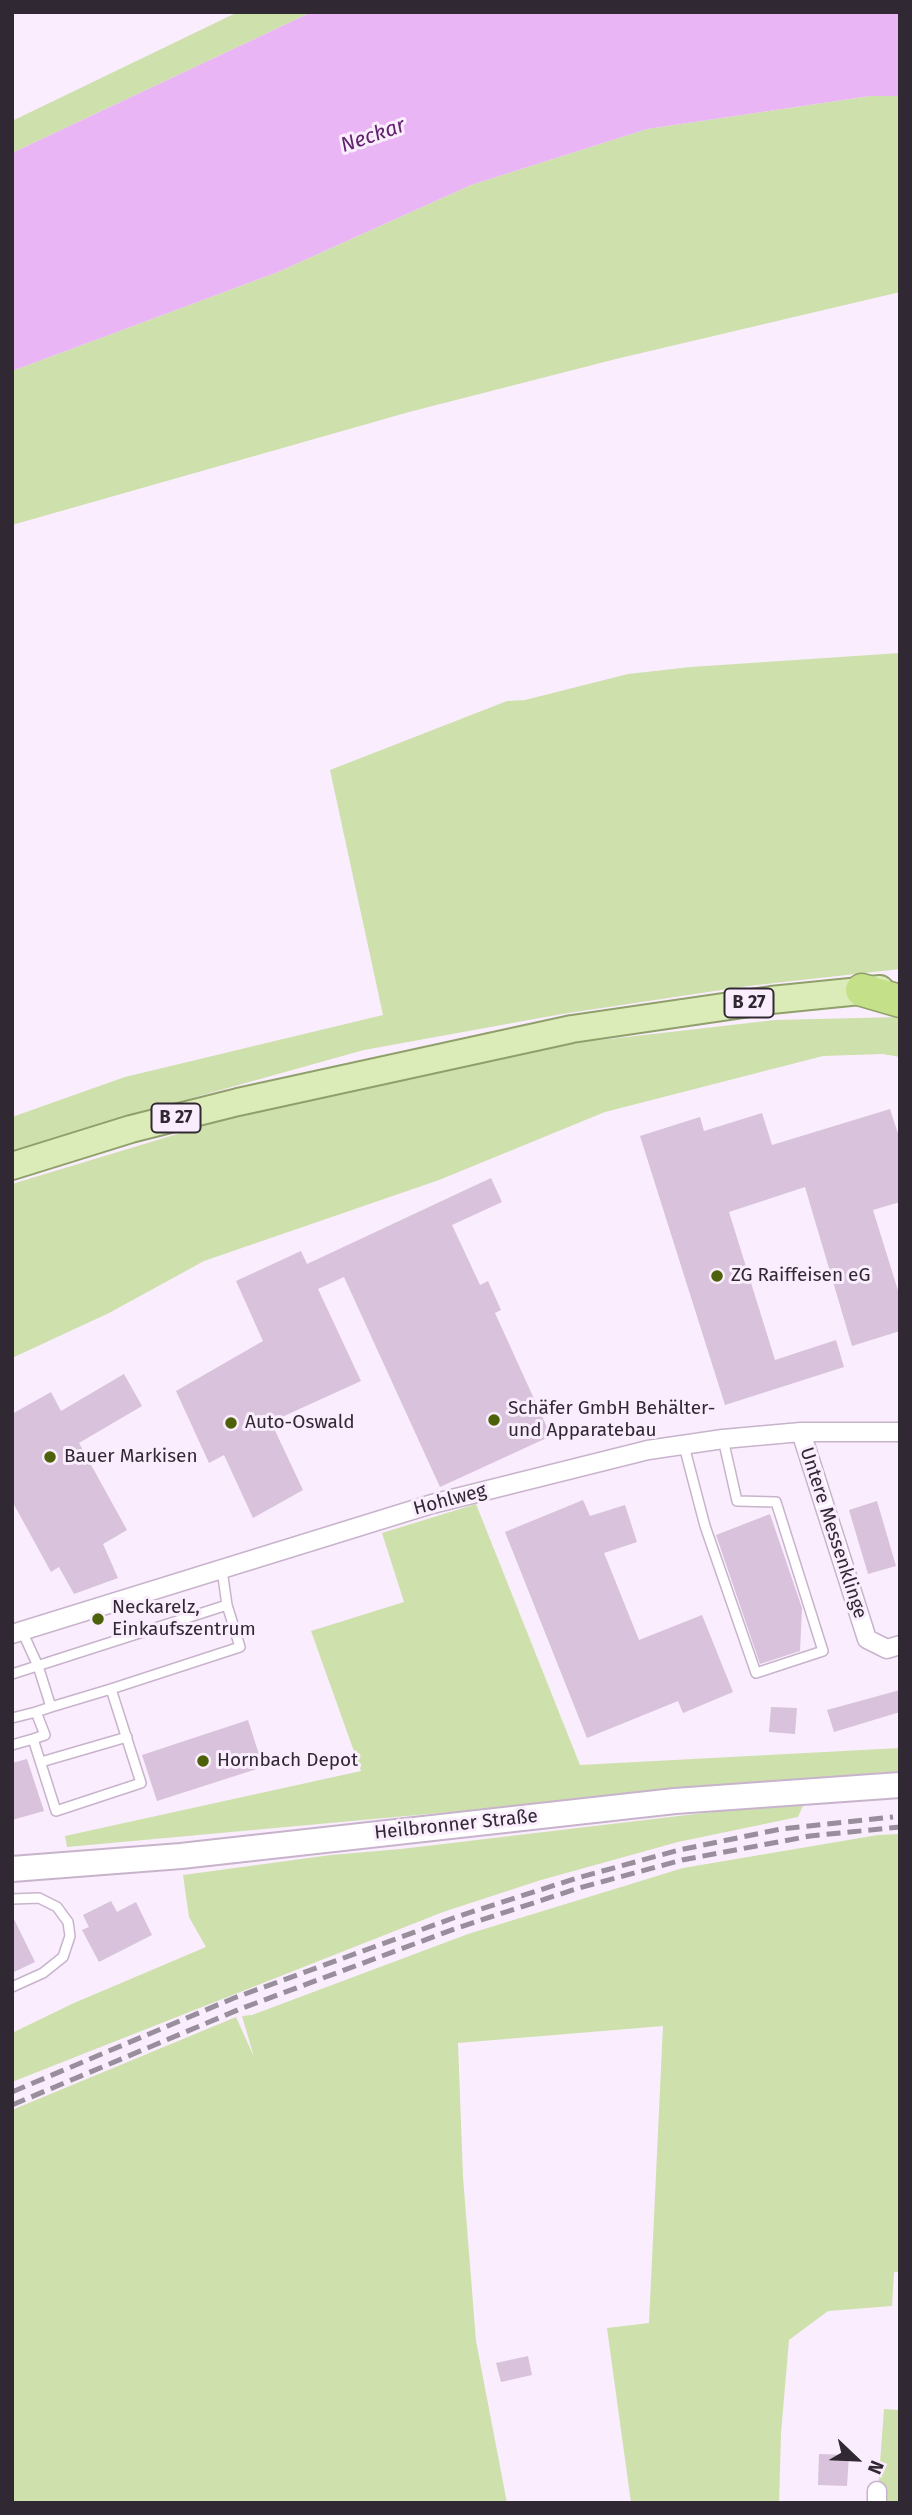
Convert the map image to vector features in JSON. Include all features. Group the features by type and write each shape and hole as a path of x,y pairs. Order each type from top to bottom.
{"highway":[{"path":"862,990 900,1001"}],"main road":[{"name":"B 27","path":"12,1166 131,1129 238,1102 572,1029 771,1000 900,987"}],"street":[{"name":"Hohlweg","path":"17,1632 432,1504 648,1450 723,1439 801,1432 900,1432"},
{"name":"Untere Messenklinge","path":"801,1432 867,1639 887,1649 900,1644"},
{"name":"Heilbronner Straße","path":"12,1870 181,1856 675,1801 900,1786"}],"lane":[{"path":"684,1446 705,1526 756,1673 823,1651 776,1503 737,1501 723,1439"},
{"path":"12,1718 240,1647 227,1605 222,1570"},
{"path":"12,1674 227,1605"},
{"path":"17,1632 38,1666 51,1707"},
{"path":"33,1739 56,1811 141,1783 111,1689"},
{"path":"12,1745 45,1735 36,1712"},
{"path":"41,1762 127,1737"},
{"path":"12,1899 39,1898 57,1907 68,1922 70,1936 63,1956 43,1973 12,1987"}],"green space":[{"path":"238,12 312,12 12,153 12,121"},
{"path":"870,96 900,96 900,292 616,359 409,412 12,525 12,371 278,272 471,185 647,129"},
{"path":"900,653 900,969 748,986 562,1014 364,1050 106,1122 12,1152 12,1117 125,1077 383,1015 330,770 507,701 525,700 628,674 691,667"},
{"path":"900,1017 900,1057 883,1054 823,1056 605,1112 439,1180 204,1261 109,1313 12,1358 12,1184 220,1121 513,1054 574,1043 775,1020"},
{"path":"476,1504 580,1765 900,1748 900,1771 67,1847 65,1836 361,1771 311,1631 404,1602 382,1533"},
{"path":"805,1801 798,1817 678,1842 541,1880 443,1912 12,2082 12,2033 74,2003 206,1947 189,1917 183,1875 331,1855"},
{"path":"900,1834 900,2272 894,2272 892,2306 828,2311 789,2340 781,2433 779,2503 631,2503 607,2328 649,2323 663,2026 458,2043 463,2177 476,2341 507,2503 12,2503 12,2110 236,2017 254,2057 242,2016 252,2015 468,1934 683,1868 878,1835"},
{"path":"884,2409 900,2410 900,2503 877,2503"}],"water":[{"name":"Neckar","path":"312,12 900,12 900,96 870,96 647,129 471,185 278,272 12,371 12,153"}],"building":[{"path":"890,1109 900,1140 900,1202 873,1210 900,1297 900,1331 852,1346 805,1187 729,1212 775,1360 836,1340 844,1367 725,1405 640,1136 700,1117 704,1131 762,1113 772,1145"},
{"path":"491,1178 502,1202 452,1225 480,1285 488,1281 501,1310 495,1313 551,1436 440,1487 344,1277 318,1289 361,1381 271,1422 303,1490 253,1518 224,1455 209,1463 176,1391 263,1341 236,1281 301,1251 307,1264"},
{"name":"Bauer Markisen","path":"124,1374 142,1406 79,1443 127,1530 103,1544 118,1578 74,1594 59,1567 51,1572 12,1501 12,1414 51,1392 61,1411"},
{"path":"583,1500 590,1516 625,1505 637,1542 604,1553 639,1640 702,1615 733,1692 683,1713 678,1701 587,1738 505,1532"},
{"path":"877,1501 896,1566 868,1574 849,1510"},
{"path":"770,1514 802,1608 800,1651 760,1664 716,1535"},
{"path":"900,1690 900,1712 834,1732 827,1710"},
{"path":"771,1707 797,1708 795,1734 769,1732"},
{"name":"Hornbach Depot","path":"248,1720 263,1767 157,1801 142,1755"},
{"path":"27,1759 44,1811 12,1820 12,1763"},
{"path":"111,1901 117,1912 136,1902 152,1935 99,1962 82,1930 89,1927 83,1915"},
{"path":"12,1915 35,1962 12,1973"},
{"path":"528,2356 532,2375 501,2382 496,2363"},
{"path":"819,2454 849,2455 847,2486 818,2485"}],"railway":[{"path":"12,2092 234,1998 456,1917 577,1878 679,1850 781,1829 893,1817"},
{"path":"12,2105 240,2009 457,1928 579,1888 682,1860 810,1836 900,1827"}],"place":[{"name":"ZG Raiffeisen eG","path":"717,1276"},
{"name":"Schäfer GmbH Behälter- und Apparatebau","path":"494,1420"},
{"name":"Auto-Oswald","path":"231,1423"},
{"name":"Bauer Markisen","path":"50,1457"},
{"name":"Neckarelz, Einkaufszentrum","path":"98,1619"},
{"name":"Hornbach Depot","path":"203,1761"}]}
